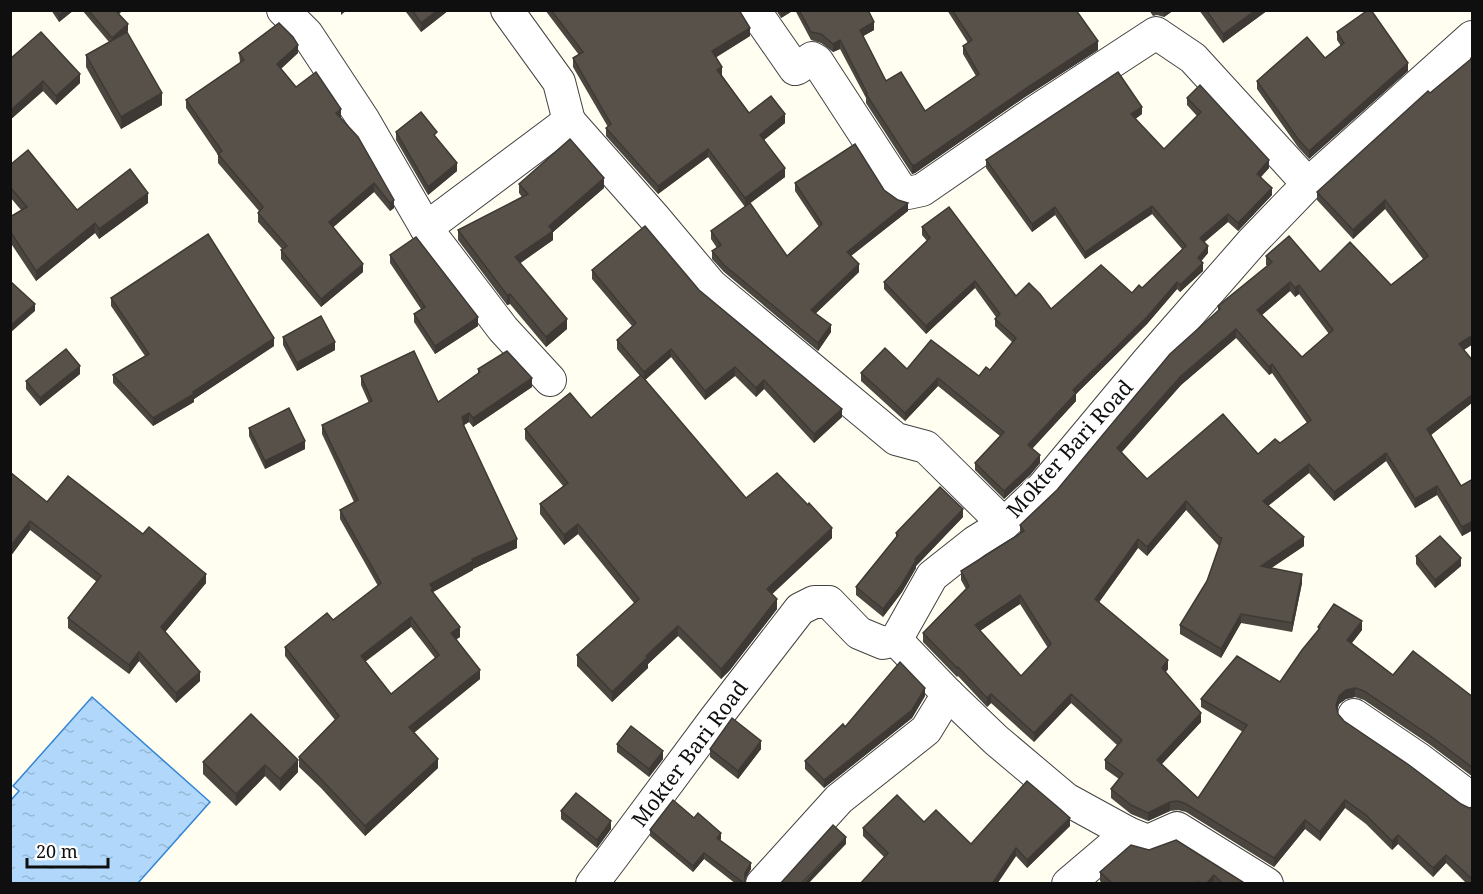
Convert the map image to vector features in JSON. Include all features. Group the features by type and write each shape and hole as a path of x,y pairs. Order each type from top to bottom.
{"street":[{"path":"283,10 307,34 363,119 426,228 503,329 550,380"},
{"path":"507,10 559,82 569,121 711,285 896,439 926,447 1004,524"},
{"path":"754,10 795,69 812,58 817,61 899,187 908,193 922,190 1035,112 1148,22 1192,58 1308,184"},
{"name":"Mokter Bari Road","path":"592,884 800,609 814,602 829,602 859,633 883,643 896,640 932,576 975,542 1004,524 1042,487 1253,241 1308,184 1473,37"},
{"path":"426,228 569,121"},
{"path":"896,640 996,740 1066,799 1148,842 1177,828 1267,884"},
{"path":"762,884 839,799 926,730 948,694"},
{"path":"1354,715 1473,799"},
{"path":"1068,884 1128,833"}],"water":[{"path":"92,697 210,802 138,883 11,883 11,800 19,791 13,786"}],"building":[{"path":"88,10 115,10 128,24 112,38"},
{"path":"412,10 438,10 421,23"},
{"path":"551,10 739,10 750,28 712,51 722,67 717,70 749,113 771,96 785,114 760,135 785,168 745,198 708,149 658,186 606,128 611,124 573,58 583,52"},
{"path":"799,10 868,10 874,22 860,30 886,81 901,72 925,111 979,74 963,46 972,40 952,10 1076,10 1098,41 912,165 866,94 840,40 833,44 821,34 811,32"},
{"path":"1206,10 1256,10 1223,34"},
{"path":"1371,10 1408,63 1309,151 1257,81 1307,37 1325,58 1344,43 1337,32"},
{"path":"279,23 298,45 277,64 296,87 316,72 341,109 336,113 358,137 394,200 390,203 374,183 329,222 363,264 321,299 281,250 287,246 258,213 263,207 218,154 222,151 186,100 244,60 239,53"},
{"path":"41,32 80,74 56,96 43,81 10,111 10,59"},
{"path":"127,32 162,93 121,117 86,55"},
{"path":"1473,56 1473,335 1459,344 1473,361 1473,394 1427,429 1461,486 1473,479 1473,521 1462,527 1437,486 1415,499 1386,453 1334,492 1309,464 1263,501 1304,537 1261,566 1302,574 1292,623 1241,614 1221,649 1180,625 1207,581 1222,538 1186,501 1147,547 1138,539 1095,599 1168,660 1162,668 1201,713 1157,760 1198,798 1247,725 1201,699 1237,656 1280,682 1320,628 1318,627 1334,604 1362,621 1347,640 1393,675 1413,651 1473,697 1473,768 1364,691 1355,688 1346,690 1339,696 1336,705 1338,714 1344,721 1461,804 1469,808 1473,807 1473,880 1446,855 1433,868 1398,835 1392,841 1366,815 1345,800 1320,832 1305,820 1274,858 1178,801 1170,802 1148,813 1131,805 1111,789 1123,774 1105,760 1122,740 1071,694 1034,733 991,694 987,698 923,633 969,586 961,571 1024,531 1020,525 1057,490 1170,354 1220,309 1218,306 1272,262 1266,256 1289,236 1320,272 1350,242 1391,285 1428,256 1385,200 1353,230 1317,192 1428,91 1430,93","holes":["1290,282 1295,288 1299,285 1333,330 1302,357 1257,310","1236,329 1269,367 1272,364 1311,420 1280,443 1275,439 1258,454 1223,414 1147,479 1117,448 1181,376","1020,595 1051,644 1021,676 975,625"]},
{"path":"1118,72 1142,107 1131,114 1164,149 1201,112 1187,98 1200,85 1269,160 1257,174 1272,188 1238,223 1228,214 1200,238 1208,246 1198,258 1203,263 1180,285 1177,282 1147,317 1073,390 1076,393 1028,445 1040,455 1004,491 975,463 1004,432 938,378 905,413 861,373 885,348 907,369 931,340 979,376 986,367 990,370 1016,338 995,319 1000,314 975,281 926,326 884,282 930,238 922,227 949,207 1016,296 1029,283 1051,309 1101,265 1132,293 1139,285 1142,288 1186,246 1152,206 1085,252 1055,207 1032,224 986,160"},
{"path":"421,112 437,132 434,135 457,163 428,187 396,132"},
{"path":"570,139 604,178 549,226 553,231 515,257 567,319 546,337 510,294 507,295 458,230 528,194 519,184"},
{"path":"855,144 884,190 898,200 908,203 847,252 859,264 811,310 831,325 818,343 724,265 712,251 721,245 711,231 750,203 787,256 822,224 795,183"},
{"path":"28,150 77,210 130,169 148,193 99,229 95,223 36,271 10,231 10,217 27,207 10,187 10,165"},
{"path":"645,226 699,290 842,409 814,434 764,380 756,388 735,367 705,391 671,349 644,372 617,340 636,323 592,270"},
{"path":"208,234 274,338 193,392 194,394 153,418 113,375 149,354 111,298"},
{"path":"416,237 478,317 435,346 414,314 425,307 390,255"},
{"path":"10,281 35,304 10,326"},
{"path":"321,316 335,342 297,363 283,337"},
{"path":"66,349 80,366 40,398 26,381"},
{"path":"414,351 438,402 480,372 478,369 507,351 532,378 473,418 469,413 462,417 463,424 517,539 472,559 473,561 430,584 433,589 431,590 460,627 451,633 480,670 409,727 438,759 365,826 299,757 339,716 285,647 327,613 333,620 381,583 340,510 358,500 322,425 372,401 361,376","holes":["411,617 439,655 391,694 361,656"]},
{"path":"641,375 746,498 777,473 832,528 767,589 777,599 721,669 678,626 612,692 577,655 639,599 578,524 564,535 540,504 568,483 525,429 570,393 591,418"},
{"path":"289,408 305,441 265,461 249,428"},
{"path":"10,472 47,502 68,476 143,534 149,527 206,574 161,627 200,672 176,693 139,652 129,665 68,618 101,576 30,521 10,547"},
{"path":"940,487 963,509 915,559 902,584 883,609 856,587 898,535 896,533"},
{"path":"1440,536 1461,558 1435,580 1416,556"},
{"path":"900,662 925,688 912,710 824,780 805,761 843,724 845,727"},
{"path":"251,714 298,760 280,779 265,765 236,794 203,762"},
{"path":"732,718 761,741 738,771 710,749"},
{"path":"631,726 663,751 649,769 617,744"},
{"path":"1027,781 1070,818 1027,860 1016,848 992,884 860,884 888,853 863,828 897,795 924,822 936,810 971,844"},
{"path":"576,793 611,821 597,840 561,811"},
{"path":"673,800 694,818 698,813 721,833 717,838 751,863 745,873 745,884 704,853 693,866 650,830"},
{"path":"833,825 846,837 803,884 780,884"},
{"path":"1176,840 1246,884 1223,884 1214,875 1206,884 1198,882 1197,884 1113,884 1100,872 1131,845 1149,850"}]}
